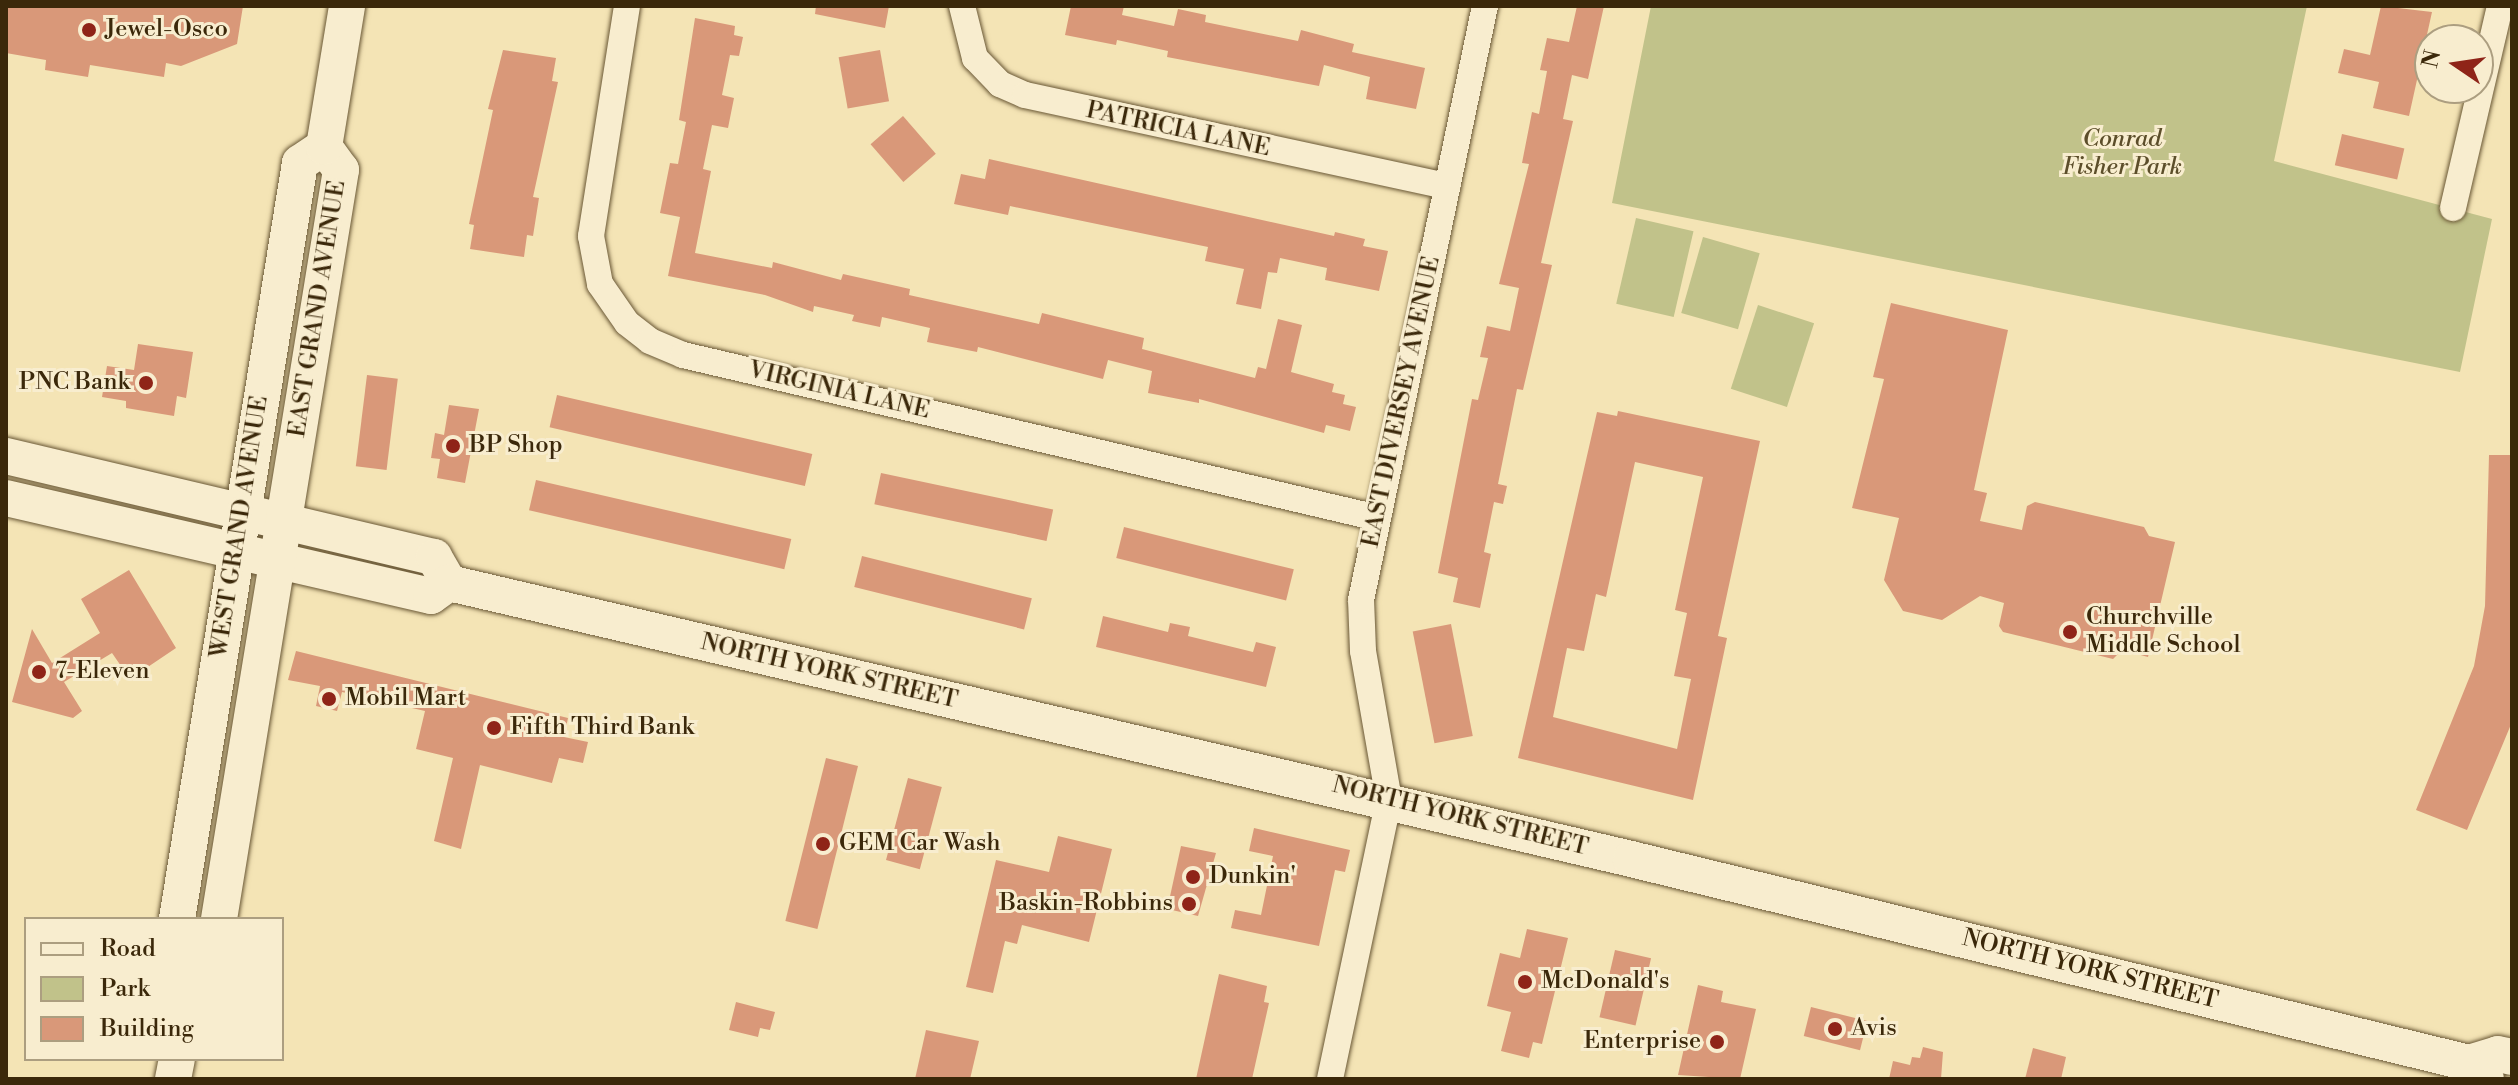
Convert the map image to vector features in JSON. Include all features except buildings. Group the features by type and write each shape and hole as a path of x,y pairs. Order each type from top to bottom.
{"main road":[{"name":"EAST GRAND AVENUE","path":"284,521 341,170 324,147 347,6"},
{"name":"WEST GRAND AVENUE","path":"177,917 300,163 324,147"},
{"path":"6,456 434,557 449,583"},
{"name":"NORTH YORK STREET","path":"6,498 431,596 449,583 1389,800 2478,1071 2498,1054 2512,1057"},
{"name":"WEST GRAND AVENUE","path":"219,917 284,521"}],"street":[{"name":"VIRGINIA LANE","path":"627,6 591,236 600,284 627,323 650,341 683,355 1378,518"},
{"name":"PATRICIA LANE","path":"962,6 975,58 1000,84 1025,95 1447,186"},
{"name":"EAST DIVERSEY AVENUE","path":"1389,800 1363,651 1361,600 1485,6"},
{"path":"2453,208 2500,69 2500,6"},
{"path":"1330,1079 1389,800"}],"green space":[{"name":"Conrad Fisher Park","path":"1651,6 2307,6 2274,161 2492,219 2460,372 1612,203"},
{"path":"1636,218 1693,231 1674,317 1616,304"},
{"path":"1703,237 1760,253 1738,329 1681,313"},
{"path":"1758,305 1814,323 1787,407 1731,389"}],"place":[{"name":"Jewel-Osco","path":"89,30"},
{"name":"PNC Bank","path":"146,383"},
{"name":"BP Shop","path":"453,446"},
{"name":"Churchville Middle School","path":"2070,632"},
{"name":"7-Eleven","path":"39,672"},
{"name":"Mobil Mart","path":"329,699"},
{"name":"Fifth Third Bank","path":"494,728"},
{"name":"GEM Car Wash","path":"823,844"},
{"name":"Dunkin'","path":"1193,877"},
{"name":"Baskin-Robbins","path":"1189,904"},
{"name":"McDonald's","path":"1525,982"},
{"name":"Avis","path":"1835,1029"},
{"name":"Enterprise","path":"1717,1042"}]}
